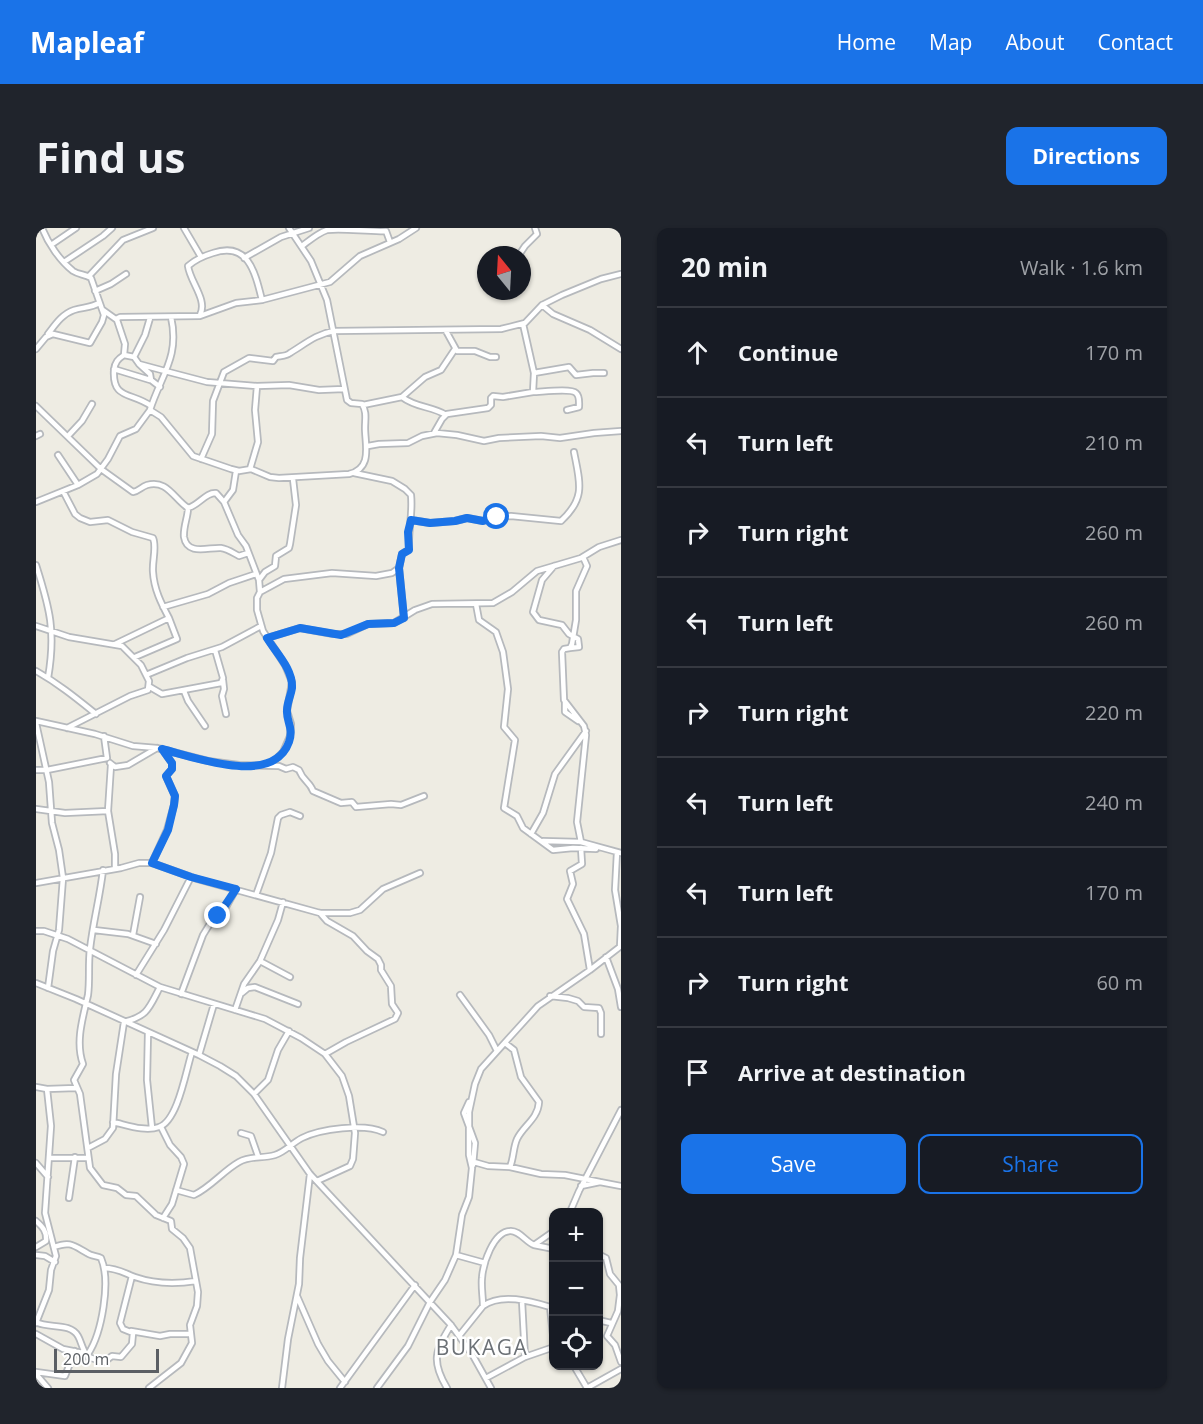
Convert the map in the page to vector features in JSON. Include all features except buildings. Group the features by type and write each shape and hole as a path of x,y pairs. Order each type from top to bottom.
{"street":[{"path":"51,245 76,228"},
{"path":"64,262 103,237 112,228"},
{"path":"89,276 123,240 135,231 153,228"},
{"path":"184,228 201,257"},
{"path":"289,228 315,267 319,284 327,300 348,402 363,405 402,397 425,376 441,370 455,350"},
{"path":"244,258 281,237 309,228"},
{"path":"302,246 320,234 335,228 371,232 386,231 390,242"},
{"path":"116,319 120,317 200,316 236,303 262,300 333,280 360,256 406,236 416,228"},
{"path":"525,246 537,234 535,228"},
{"path":"36,231 43,229 51,245 64,262 74,271 89,276 103,310 116,319 125,344 124,355"},
{"path":"200,316 203,311 202,303 188,268 201,257 227,249 238,251 244,258 253,274 262,300"},
{"path":"95,291 126,274"},
{"path":"201,459 212,434 213,401 224,372 247,358 272,361 277,356 290,353 317,336 334,331 446,331 456,328 500,330 531,320 542,305 597,281 621,274"},
{"path":"36,349 63,315 99,303"},
{"path":"542,305 553,314 590,330 621,350"},
{"path":"46,337 58,334 83,343 90,343 102,322 103,310"},
{"path":"36,502 93,477 101,469 120,436 136,429 151,408 175,339 171,317"},
{"path":"134,357 145,335 150,318"},
{"path":"523,324 534,373 533,392"},
{"path":"446,331 455,350 475,351 496,357"},
{"path":"150,380 150,374 134,357 124,355 117,360 114,369 118,391 138,398 151,408 190,453 201,459 236,471 250,469 270,477 293,479 354,473 392,481 407,490 411,495 409,550 402,554 399,568 404,618"},
{"path":"140,364 195,380 257,386 283,385 319,390 344,389"},
{"path":"534,373 570,367 576,375 604,374"},
{"path":"114,369 150,380 160,387"},
{"path":"250,469 258,448 255,410 257,386"},
{"path":"402,397 418,407 446,415 488,408 493,396 504,397 533,392 576,392 579,407 567,410"},
{"path":"68,436 82,421 92,404"},
{"path":"354,473 364,461 368,446 363,405"},
{"path":"36,406 101,469 133,492 147,485 164,486 188,508"},
{"path":"434,434 446,415"},
{"path":"368,446 408,443 434,434 457,435 484,441 541,436 560,438 621,431"},
{"path":"411,520 430,523 467,518 483,521 493,517 511,516 561,521 574,507 579,492 580,483 574,452"},
{"path":"58,455 78,485"},
{"path":"224,502 233,490 236,471"},
{"path":"259,580 276,564 278,553 289,548 296,505 293,479"},
{"path":"63,491 75,514 80,518 90,522 108,520 132,532 153,538 155,545 153,552 154,582 178,637 135,657"},
{"path":"188,508 213,492 224,502 238,535 246,546 259,580 260,592 256,603 261,626 285,665 292,682 286,711 291,724 290,740 274,761 262,765"},
{"path":"188,508 184,534 189,547 202,550 223,548 238,556 248,553"},
{"path":"267,638 300,628 341,635 368,624 394,623 415,610 432,604 476,604 497,601 537,571 583,557 599,547 621,540"},
{"path":"573,636 576,620 576,591 587,566 583,557"},
{"path":"36,565 51,616 52,651 48,678"},
{"path":"554,566 542,580 533,605 533,614 539,620 562,625 569,634 579,640 580,645 577,648 565,648 562,652 565,712 581,723 586,731 577,822 582,864 570,871 573,884 567,899 584,934 590,970"},
{"path":"260,592 284,579 332,573 376,576 392,573 399,568"},
{"path":"163,607 207,594 229,583 256,574"},
{"path":"476,604 480,621 497,634 503,652 503,663 508,682 504,727 515,740 504,808 515,814 521,826 556,850 580,844"},
{"path":"115,644 169,618"},
{"path":"36,626 82,640 122,646 135,657 150,687 159,694 217,685 223,680"},
{"path":"146,675 193,655 215,650 261,626"},
{"path":"215,650 223,680 222,696 226,714"},
{"path":"36,671 67,689 77,700 96,714"},
{"path":"67,728 130,696 146,692 150,687"},
{"path":"184,691 205,726"},
{"path":"48,988 53,951 58,936 63,878 51,811 47,770 36,722 105,736 133,746 159,749 223,763 279,766 286,769 292,767 297,769 304,781 311,784 314,791 341,803 352,802 359,807 401,805 416,797 424,796"},
{"path":"531,834 543,813 555,774 586,731"},
{"path":"105,736 107,758 111,765 108,811 116,854 115,869"},
{"path":"111,765 118,767 128,765 159,749"},
{"path":"152,863 168,830 175,799 166,776 172,769 172,763 159,749"},
{"path":"36,770 47,770 107,758"},
{"path":"36,809 65,813 108,811"},
{"path":"256,895 271,853 278,818 290,812 300,816"},
{"path":"472,1168 468,1126 471,1100 481,1069 538,1006 620,946 621,926 615,890 619,853 580,844 543,841"},
{"path":"36,883 139,863 152,863 191,877 320,913 356,912 383,889 420,873"},
{"path":"103,870 89,951 88,988 79,1056 82,1064 74,1080 80,1094 88,1158 91,1170 103,1185 136,1196 153,1213 171,1221 172,1229 188,1243 198,1298 190,1325 191,1347 181,1363 148,1388"},
{"path":"136,975 156,944 191,877"},
{"path":"181,994 203,935 211,922 226,907 236,889"},
{"path":"133,935 140,897"},
{"path":"235,1010 244,984 260,962 278,920 282,902"},
{"path":"320,913 327,921 352,936 378,959 381,963 381,970 391,986 390,1000 398,1016 325,1054"},
{"path":"94,930 133,935 156,944"},
{"path":"36,931 44,931 68,939 160,987 256,1016 289,1031 325,1054 344,1080 354,1127 352,1163 348,1168 316,1181"},
{"path":"606,957 616,983 621,1007"},
{"path":"260,962 290,977"},
{"path":"36,983 200,1055 227,1070 254,1094 310,1174 451,1325 491,1388"},
{"path":"124,1022 146,1013 160,987"},
{"path":"238,997 246,989 255,987 298,1004"},
{"path":"460,995 489,1035 497,1051"},
{"path":"550,996 578,1001 584,1007 599,1008 601,1034"},
{"path":"200,1055 214,1004"},
{"path":"88,1148 110,1134 124,1022"},
{"path":"254,1094 268,1080 278,1050 289,1031"},
{"path":"148,1032 147,1080 152,1128"},
{"path":"505,1043 514,1050 521,1077 539,1102 537,1111 517,1138 510,1167"},
{"path":"113,1122 135,1127 161,1127 178,1102 192,1052"},
{"path":"36,1086 47,1089 76,1088"},
{"path":"47,1089 51,1119 45,1213 56,1256 51,1270 49,1290 36,1322 46,1327 63,1326 74,1332 87,1356"},
{"path":"572,1208 621,1110"},
{"path":"377,1388 408,1346 456,1256 461,1220 468,1197 474,1162 475,1143 468,1126"},
{"path":"161,1127 170,1145 183,1160 184,1167 170,1208 163,1218"},
{"path":"176,1190 194,1194 238,1162 249,1157 274,1155 308,1136 354,1127 371,1128 383,1132"},
{"path":"241,1132 251,1136 258,1156"},
{"path":"69,1198 75,1157"},
{"path":"50,1158 88,1158"},
{"path":"36,1162 48,1177"},
{"path":"474,1162 492,1167 510,1167 621,1186"},
{"path":"282,1388 286,1347 297,1296 310,1174"},
{"path":"581,1186 591,1182 600,1182"},
{"path":"36,1215 45,1213"},
{"path":"36,1221 43,1227 46,1235 46,1241 36,1246"},
{"path":"483,1306 482,1280 485,1263 491,1246 505,1232 513,1231 534,1245 549,1248"},
{"path":"534,1245 549,1234"},
{"path":"54,1247 64,1244 76,1245 101,1258 104,1268 102,1312 91,1351 87,1356"},
{"path":"36,1255 48,1257 55,1262"},
{"path":"456,1256 485,1263"},
{"path":"603,1256 606,1258 610,1274 619,1286 620,1306 611,1323 607,1338"},
{"path":"104,1268 174,1284 196,1281"},
{"path":"132,1276 120,1323 123,1329 160,1336 191,1334"},
{"path":"297,1296 316,1341 344,1386 415,1285"},
{"path":"459,1335 483,1306 497,1299 549,1306"},
{"path":"522,1301 525,1357"},
{"path":"603,1321 611,1323"},
{"path":"447,1388 437,1371 436,1362 451,1325"},
{"path":"36,1334 63,1349 104,1362 112,1356 122,1356 132,1344 134,1335 131,1331"},
{"path":"603,1339 607,1338 615,1345 621,1362"},
{"path":"486,1378 525,1357 549,1348"},
{"path":"36,1373 65,1376 75,1351"},
{"path":"577,1370 587,1388 621,1369"},
{"path":"36,1373 48,1388"}],"district":[{"name":"BUKAGA","path":"482,1348"}],"route":[{"path":"218,916 236,889 191,877 152,863 168,830 175,799 166,776 173,766 162,749 208,761 239,765 260,766 274,761 290,740 291,724 286,711 292,682 285,665 267,638 300,628 341,635 368,624 389,624 404,618 399,568 403,552 409,550 408,529 411,520 430,523 464,518 483,521 497,517"}]}
